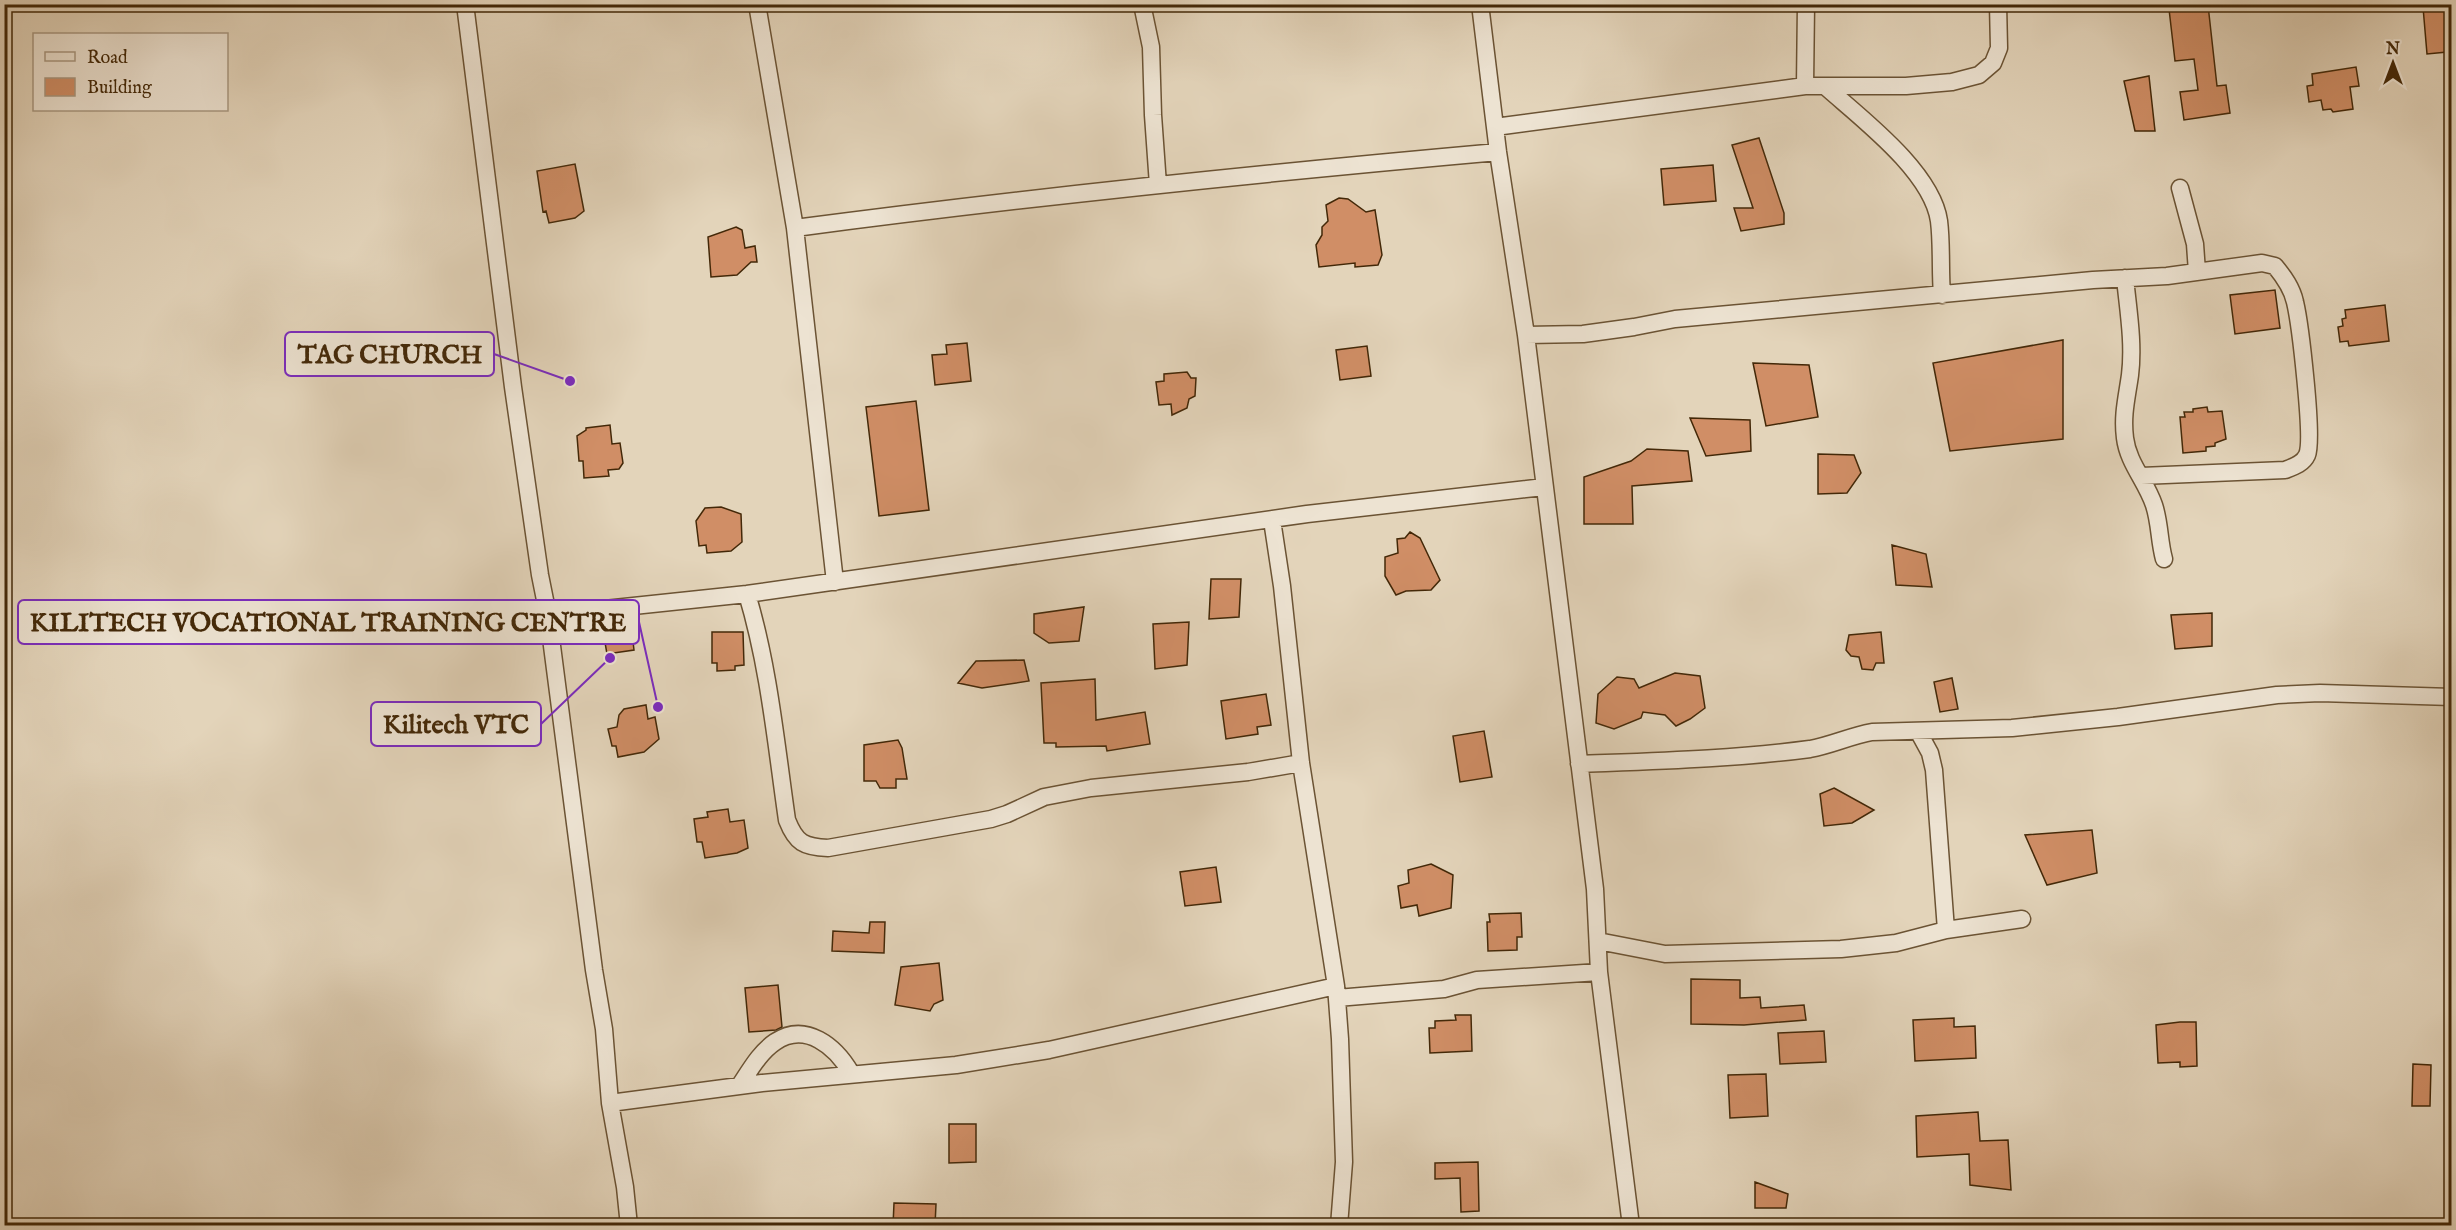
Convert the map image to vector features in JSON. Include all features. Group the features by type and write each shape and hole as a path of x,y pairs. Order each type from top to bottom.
{"street":[{"path":"465,4 513,387 540,575 548,615 594,970 604,1029 610,1103 625,1187 629,1226"},
{"path":"757,4 795,228 835,582"},
{"path":"1142,4 1151,47 1152,115 1158,185"},
{"path":"1480,4 1498,152 1526,335 1595,889 1599,972 1631,1226"},
{"path":"1805,86 1806,4"},
{"path":"1495,127 1805,86 1827,88 1906,86 1952,82 1979,75 1994,63 1998,48 1998,4"},
{"path":"1827,88 1896,150 1930,197 1938,220 1942,295"},
{"path":"795,228 1158,185 1498,152"},
{"path":"2180,189 2195,244 2197,272"},
{"path":"1526,335 1583,334 1685,317 2197,272 2262,263 2275,266 2288,281 2295,301 2307,398 2307,455 2300,464 2284,470 2141,476"},
{"path":"2125,278 2130,338 2130,374 2123,417 2128,457 2141,476 2156,508 2159,543 2164,559"},
{"path":"548,615 747,594 1272,520 1544,488"},
{"path":"1272,520 1282,586 1301,763 1336,992 1344,1162 1339,1226"},
{"path":"747,594 770,691 787,820 791,832 799,841 812,847 828,848 981,821 1007,814 1044,798 1092,788 1248,772 1301,763"},
{"path":"1579,764 1696,760 1808,749 1833,745 1856,735 2022,728 2277,695 2320,693 2451,697"},
{"path":"1918,731 1930,753 1934,770 1946,930"},
{"path":"1598,941 1665,954 1840,949 1896,943 1946,930 2022,919"},
{"path":"610,1103 740,1085 956,1065 1049,1050 1336,992 1444,989 1478,981 1599,972"},
{"path":"740,1085 773,1043 793,1035 814,1037 827,1044 844,1061 851,1073"}],"building":[{"path":"2451,4 2451,49 2447,49 2447,52 2427,54 2423,7"},
{"path":"2208,5 2217,86 2226,85 2230,113 2184,120 2180,92 2198,90 2194,59 2175,61 2169,9"},
{"path":"2356,67 2359,86 2350,87 2353,109 2333,112 2331,109 2323,110 2321,100 2309,102 2307,86 2313,85 2312,74"},
{"path":"2149,76 2155,131 2135,131 2124,81"},
{"path":"1759,138 1784,213 1784,224 1741,231 1734,208 1753,208 1732,145"},
{"path":"575,164 584,211 575,218 549,223 546,211 543,212 537,171"},
{"path":"1713,165 1716,201 1664,205 1661,169"},
{"path":"1339,198 1348,199 1366,212 1375,210 1382,255 1378,265 1355,267 1355,263 1319,267 1316,245 1322,235 1322,227 1328,221 1326,205"},
{"path":"736,227 742,230 745,248 755,246 757,262 751,262 737,275 711,277 708,237"},
{"path":"2275,290 2280,328 2235,334 2230,295"},
{"path":"2385,305 2389,341 2349,346 2348,341 2340,342 2338,327 2343,326 2342,319 2346,318 2345,310"},
{"path":"2063,340 2063,439 1950,451 1933,363"},
{"path":"967,343 971,381 935,385 932,355 947,354 946,345"},
{"path":"1367,346 1371,376 1340,380 1336,350"},
{"path":"1753,363 1809,365 1818,417 1766,426"},
{"path":"1187,372 1191,378 1196,378 1195,396 1189,399 1187,408 1172,415 1171,404 1159,405 1156,382 1164,381 1164,374"},
{"path":"916,401 929,510 879,516 866,407"},
{"path":"2207,407 2208,412 2222,411 2226,439 2215,443 2215,446 2206,447 2206,451 2183,453 2180,417 2185,417 2184,412 2193,412 2193,409"},
{"path":"1690,418 1750,420 1751,451 1706,456"},
{"path":"610,425 612,444 620,443 623,463 619,469 608,470 609,476 584,478 583,461 579,461 577,436 586,428"},
{"path":"1647,449 1688,451 1692,481 1632,486 1633,524 1584,524 1584,477 1631,461"},
{"path":"1818,454 1854,455 1861,473 1847,493 1818,494"},
{"path":"721,507 741,514 742,542 731,551 707,553 706,545 699,546 696,521 705,508"},
{"path":"1410,532 1420,538 1440,580 1431,590 1406,591 1396,595 1385,576 1385,557 1398,553 1397,539 1405,538"},
{"path":"1892,545 1926,554 1932,587 1896,585"},
{"path":"1211,579 1241,579 1239,617 1209,619"},
{"path":"1084,607 1079,641 1049,643 1034,633 1034,614"},
{"path":"2212,613 2212,646 2175,649 2171,615"},
{"path":"1189,622 1187,665 1155,669 1153,624"},
{"path":"712,632 743,632 744,665 735,666 735,670 717,671 717,663 712,663"},
{"path":"1881,632 1884,663 1876,663 1873,670 1862,669 1859,657 1851,656 1846,650 1849,635"},
{"path":"632,633 634,650 607,654 604,637"},
{"path":"1024,660 1029,681 982,688 958,683 976,661"},
{"path":"1675,673 1700,676 1705,708 1690,719 1676,726 1665,715 1643,712 1641,718 1614,729 1596,723 1598,694 1617,677 1634,679 1639,688"},
{"path":"1952,678 1958,709 1940,712 1934,682"},
{"path":"1095,679 1096,720 1145,712 1150,744 1107,751 1106,746 1056,747 1056,743 1044,743 1041,683"},
{"path":"1266,694 1271,725 1257,727 1258,734 1226,739 1221,701"},
{"path":"646,705 648,719 655,717 659,739 644,752 618,757 616,746 612,746 608,729 617,727 619,715 624,709"},
{"path":"1484,731 1492,777 1460,782 1453,736"},
{"path":"898,740 902,748 907,779 896,779 896,788 880,788 876,781 864,781 864,745"},
{"path":"1834,788 1874,810 1852,823 1824,826 1820,794"},
{"path":"728,809 730,822 744,820 748,848 737,853 705,858 702,842 697,842 694,819 708,817 707,812"},
{"path":"2092,830 2097,873 2047,885 2025,835"},
{"path":"1431,864 1453,875 1451,908 1419,916 1417,905 1401,908 1398,886 1409,883 1408,870"},
{"path":"1216,867 1221,902 1185,906 1180,872"},
{"path":"1521,913 1522,937 1517,937 1517,950 1488,951 1489,914"},
{"path":"870,922 885,922 884,953 832,951 833,931 869,933"},
{"path":"939,963 943,1000 934,1004 930,1011 895,1005 901,967"},
{"path":"1691,979 1740,980 1740,998 1760,997 1761,1008 1804,1005 1806,1020 1744,1025 1691,1024"},
{"path":"778,985 782,1027 776,1030 749,1032 745,988"},
{"path":"1455,1015 1471,1015 1472,1051 1430,1053 1429,1028 1435,1028 1435,1021 1456,1020"},
{"path":"1954,1018 1954,1027 1975,1026 1976,1058 1915,1061 1913,1020"},
{"path":"2196,1022 2197,1066 2180,1067 2180,1062 2158,1063 2156,1025"},
{"path":"1824,1031 1826,1062 1780,1064 1778,1033"},
{"path":"2413,1064 2431,1065 2430,1106 2412,1106"},
{"path":"1766,1074 1768,1116 1730,1118 1728,1075"},
{"path":"1978,1112 1980,1141 2008,1140 2011,1190 1970,1185 1969,1154 1917,1157 1916,1116"},
{"path":"949,1124 976,1124 976,1162 949,1163"},
{"path":"1478,1162 1479,1211 1461,1212 1460,1178 1435,1179 1435,1163"},
{"path":"1755,1182 1788,1194 1786,1208 1755,1208"},
{"path":"894,1203 936,1204 935,1226 893,1226"}],"place":[{"name":"TAG CHURCH","path":"570,381"},
{"name":"Kilitech VTC","path":"610,658"},
{"name":"KILITECH VOCATIONAL TRAINING CENTRE","path":"658,707"}]}
